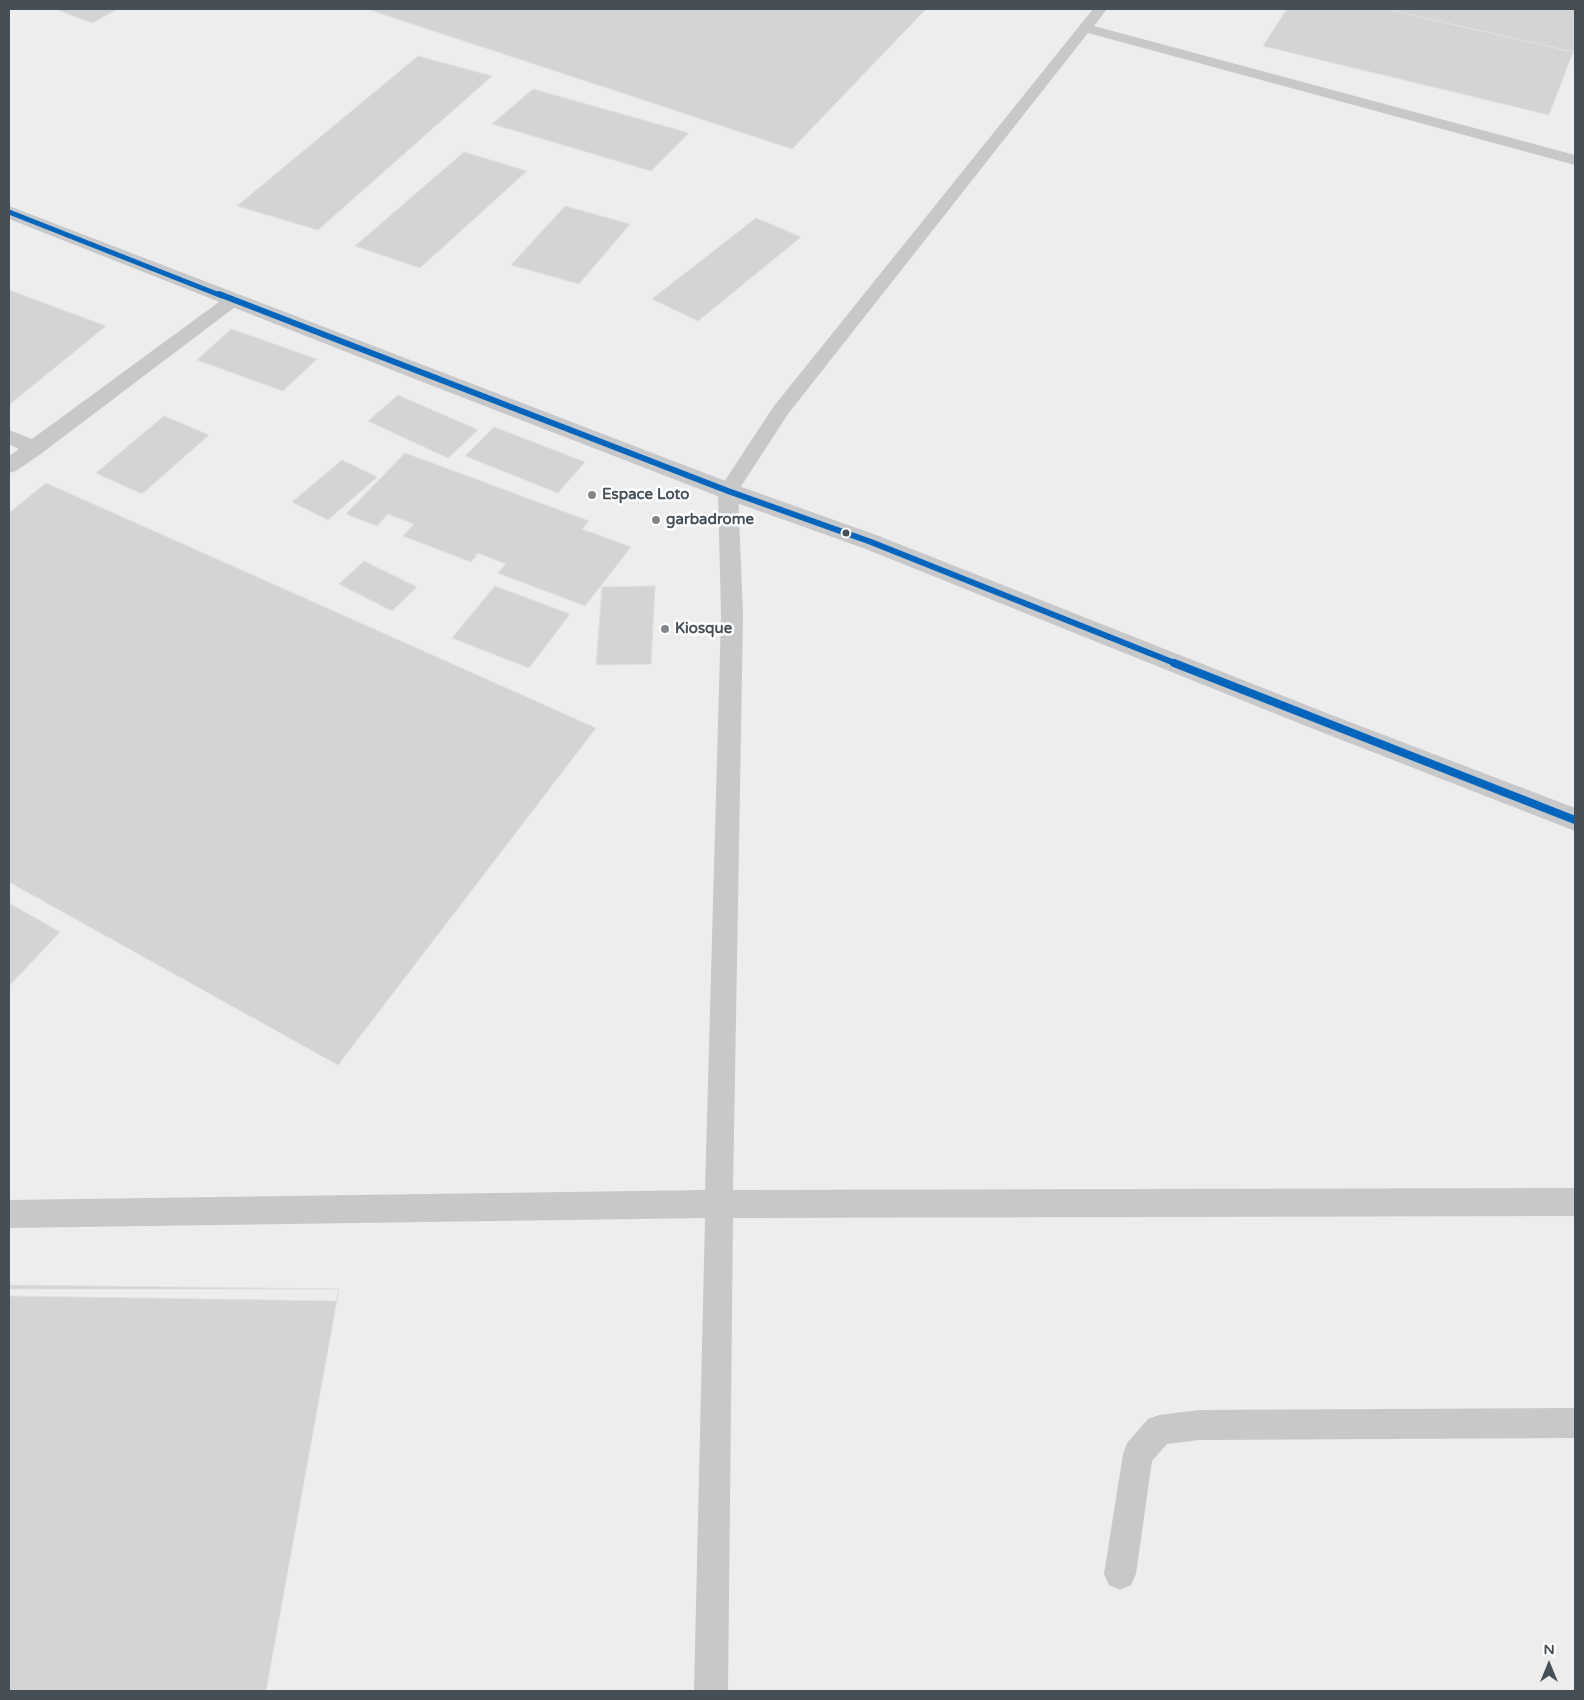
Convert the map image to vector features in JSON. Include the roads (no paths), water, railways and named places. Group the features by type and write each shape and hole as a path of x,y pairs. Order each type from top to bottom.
{"street":[{"path":"9,212 728,491 871,542 1310,718 1575,820"}],"lane":[{"path":"711,1691 719,1204 732,615 728,491 781,410 1100,9"},
{"path":"1086,28 1575,160"},
{"path":"9,466 233,300"},
{"path":"9,436 35,448"},
{"path":"9,1214 719,1204 1575,1202"},
{"path":"1120,1574 1138,1454 1159,1430 1199,1425 1575,1423"}],"place":[{"name":"Espace Loto","path":"592,495"},
{"name":"garbadrome","path":"656,520"},
{"name":"Kiosque","path":"665,629"}]}
